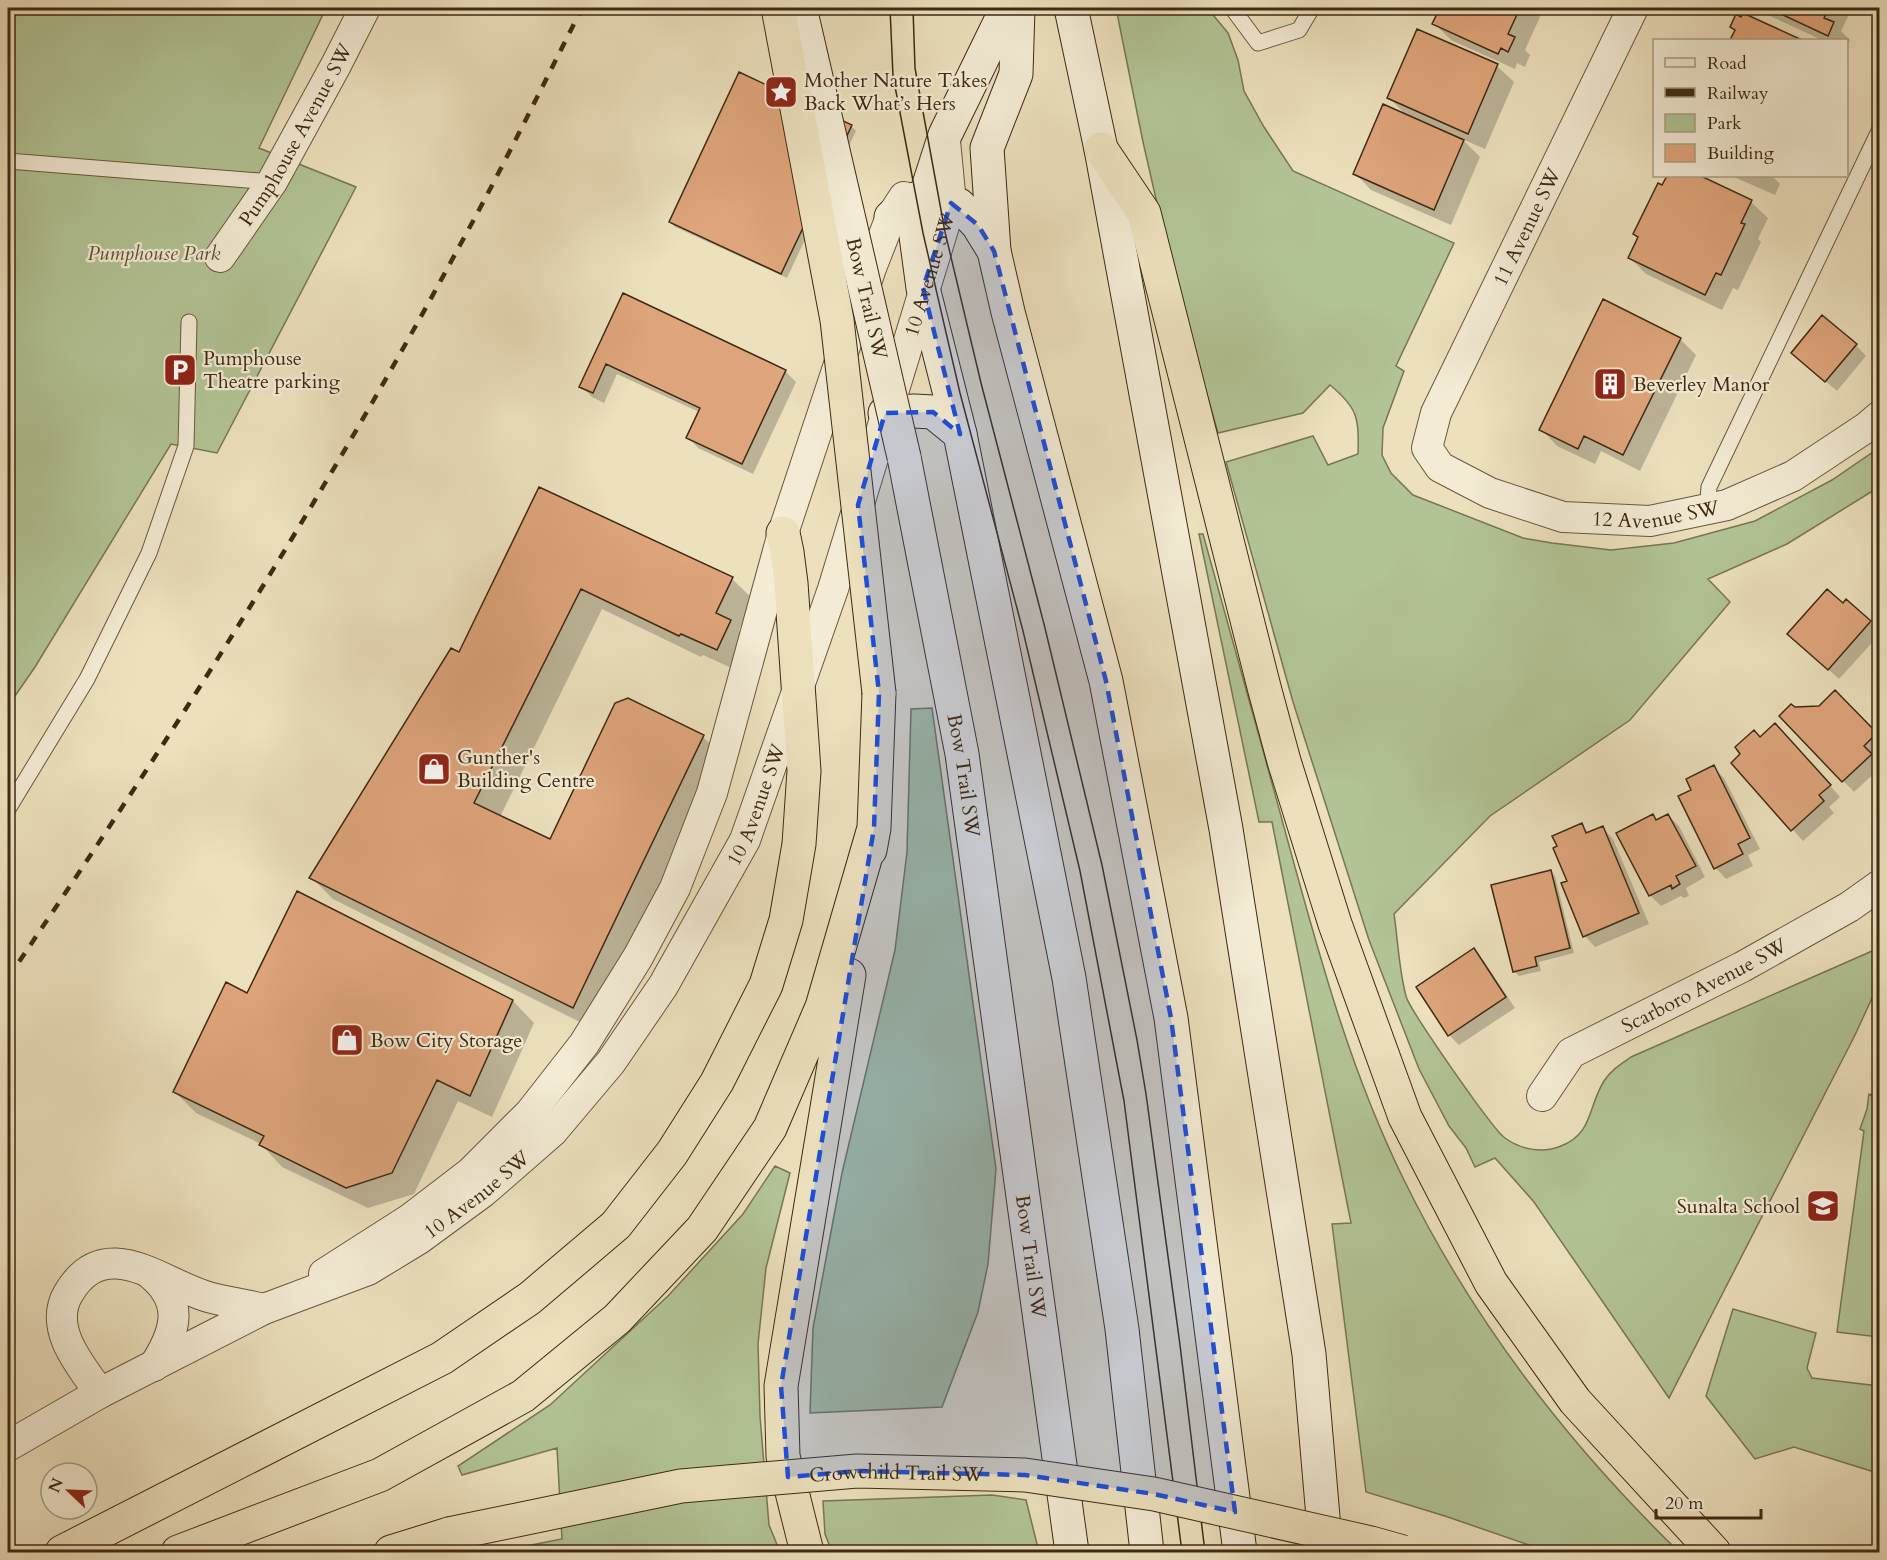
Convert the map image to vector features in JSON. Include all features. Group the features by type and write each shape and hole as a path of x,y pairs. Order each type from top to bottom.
{"highway":[{"path":"778,8 837,320 879,693 874,828 781,1386 783,1456 807,1552"},
{"path":"1101,149 1144,213 1284,761 1335,924 1405,1117 1497,1292 1575,1401 1714,1552"},
{"path":"62,1552 442,1358 530,1298 616,1225 672,1153 717,1082 766,985 786,920 800,844 804,771 791,583 783,533"},
{"path":"178,1552 380,1475 523,1396 617,1319 702,1229 770,1128 822,1007 874,828"},
{"name":"Crowchild Trail SW","path":"391,1552 449,1534 681,1486 857,1471 1025,1475 1142,1492 1402,1552"}],"main road":[{"name":"Bow Trail SW","path":"800,8 904,457 962,754 1072,1552"},
{"name":"10 Avenue SW","path":"945,135 1007,8"},
{"path":"1018,8 1016,74 987,148 994,251 1008,312 1106,681 1172,1018 1240,1552"},
{"path":"1071,8 1101,149 1230,852 1309,1354 1326,1552"},
{"path":"945,135 938,200 916,236 923,288 960,434 1069,978 1122,1329 1146,1552"},
{"path":"891,217 911,200 938,200 959,205 978,225 994,251"},
{"path":"885,413 933,412 960,434"}],"street":[{"name":"Pumphouse Avenue SW","path":"220,257 272,182 336,65 364,8"},
{"name":"11 Avenue SW","path":"1427,448 1436,413 1633,8"},
{"name":"10 Avenue SW","path":"8,1446 100,1393 277,1303 410,1219 470,1173 530,1113 584,1044 638,957 675,888 708,804 783,533 872,268 891,217 945,135"},
{"name":"10 Avenue SW","path":"277,1303 368,1270 418,1239 483,1192 552,1132 610,1062 663,986 745,840 833,589 923,288"},
{"name":"12 Avenue SW","path":"1427,448 1440,467 1490,493 1563,517 1650,521 1707,511 1727,505 1793,476 1880,416"},
{"name":"Scarboro Avenue SW","path":"1542,1096 1571,1053 1742,967 1849,907 1880,885"},
{"path":"100,1393 65,1339 62,1320 64,1300 74,1284 89,1271 107,1264 126,1263 205,1296 277,1303"},
{"path":"144,1269 158,1280 168,1294 173,1311 173,1328 168,1344 154,1366"}],"lane":[{"path":"1232,8 1258,43 1299,30 1312,8"},
{"path":"1707,511 1709,487 1880,129"},
{"path":"8,161 272,182"},
{"path":"8,809 87,679 148,553 186,446 189,322"}],"highlighted area":[{"path":"951,203 978,225 994,251 1106,681 1171,1018 1235,1512 1154,1494 1025,1475 857,1471 788,1477 781,1386 874,828 879,693 858,505 885,413 933,412 960,434 923,288"}],"green space":[{"name":"Pumphouse Park","path":"8,8 326,8 259,148 356,187 217,453 171,444 35,667 8,706"},
{"path":"1116,8 1205,8 1209,10 1228,33 1238,60 1244,91 1293,171 1454,243 1396,366 1404,371 1383,428 1382,455 1391,473 1413,495 1523,538 1611,550 1674,543 1755,521 1832,480 1879,448 1879,487 1787,544 1708,579 1730,602 1630,720 1490,816 1394,914 1406,996 1421,1023 1497,1130 1517,1145 1539,1150 1561,1146 1579,1134 1604,1081 1613,1070 1631,1057 1879,948 1879,983 1855,1035 1669,1398 1534,1202 1495,1158 1475,1167 1466,1148 1449,1126 1419,1069 1369,940 1293,702 1226,462 1313,436 1328,465 1358,454 1357,422 1346,400 1330,385 1303,413 1218,433 1175,282 1143,142"},
{"path":"1199,534 1203,534 1326,976 1353,1059 1385,1140 1404,1180 1460,1282 1525,1378 1599,1468 1679,1552 1549,1552 1445,1516 1366,1492 1332,1224 1351,1223 1272,822 1259,822"},
{"path":"932,708 996,1169 988,1264 978,1312 942,1407 810,1413 813,1328 842,1173 895,950 907,852 911,709"},
{"path":"1879,1073 1879,1337 1837,1332 1864,1131 1860,1129 1869,1094 1872,1095"},
{"path":"775,1166 790,1173 766,1268 758,1344 760,1416 769,1525 780,1552 496,1552 562,1539 557,1448 462,1475 458,1466 550,1405 668,1296 743,1214"},
{"path":"1733,1309 1816,1333 1807,1368 1812,1378 1879,1386 1879,1476 1871,1471 1794,1447 1755,1459 1706,1396"},
{"path":"992,1495 1026,1500 1039,1552 832,1552 825,1534 823,1501"}],"building":[{"path":"1440,8 1520,8 1508,34 1515,37 1508,52 1501,48 1498,54 1432,24"},
{"path":"1768,8 1829,8 1824,18 1834,22 1828,36"},
{"path":"1743,13 1800,39 1730,39 1735,30 1730,27 1736,14 1741,17"},
{"path":"1417,29 1498,64 1468,134 1387,98"},
{"path":"739,72 852,125 781,274 669,222"},
{"path":"1383,104 1464,140 1434,210 1353,174"},
{"path":"1666,177 1703,177 1752,200 1741,223 1745,224 1721,275 1716,273 1705,295 1628,258 1638,237 1633,234 1658,183 1662,185"},
{"path":"623,293 786,370 742,464 686,438 700,408 606,364 593,393 579,387"},
{"name":"Beverley Manor","path":"1603,299 1681,338 1623,455 1584,436 1578,449 1539,430"},
{"path":"1822,315 1857,344 1825,382 1791,353"},
{"name":"Gunther's Building Centre","path":"539,487 733,577 716,613 731,620 717,650 681,634 679,636 581,589 474,803 550,839 615,703 628,698 704,735 573,1008 309,878 451,648 459,652"},
{"path":"1827,589 1843,603 1846,599 1871,621 1828,670 1787,634"},
{"path":"1835,690 1877,733 1864,746 1872,754 1842,782 1779,716 1791,704 1795,707 1819,706"},
{"path":"1775,723 1831,785 1819,795 1824,801 1791,831 1731,763 1740,754 1735,747 1754,730 1760,737"},
{"path":"1714,765 1750,838 1738,844 1743,854 1714,869 1678,796 1691,790 1686,779"},
{"path":"1653,814 1656,820 1668,814 1696,866 1676,876 1680,884 1672,889 1671,885 1649,896 1616,833"},
{"path":"1582,823 1586,833 1603,826 1639,913 1583,937 1561,883 1567,881 1553,848 1557,846 1552,836"},
{"path":"1551,870 1570,948 1535,957 1537,966 1513,972 1491,885"},
{"name":"Bow City Storage","path":"297,891 513,1000 470,1096 437,1080 392,1173 346,1188 259,1145 264,1136 173,1092 226,982 247,993"},
{"path":"1474,948 1506,997 1448,1036 1416,987"}],"tram line":[{"path":"890,8 893,76 923,233 960,393 1023,631 1080,871 1124,1101 1182,1552"},
{"path":"913,8 915,68 945,232 1102,865 1137,1040 1180,1345 1205,1552"}],"railway":[{"path":"8,978 186,709 300,526 355,433 476,216 582,8"}],"place":[{"name":"Mother Nature Takes Back What’s Hers","path":"781,92"},
{"name":"Pumphouse Theatre parking","path":"180,370"},
{"name":"Beverley Manor","path":"1610,384"},
{"name":"Gunther's Building Centre","path":"434,769"},
{"name":"Bow City Storage","path":"347,1040"},
{"name":"Sunalta School","path":"1823,1206"}]}
